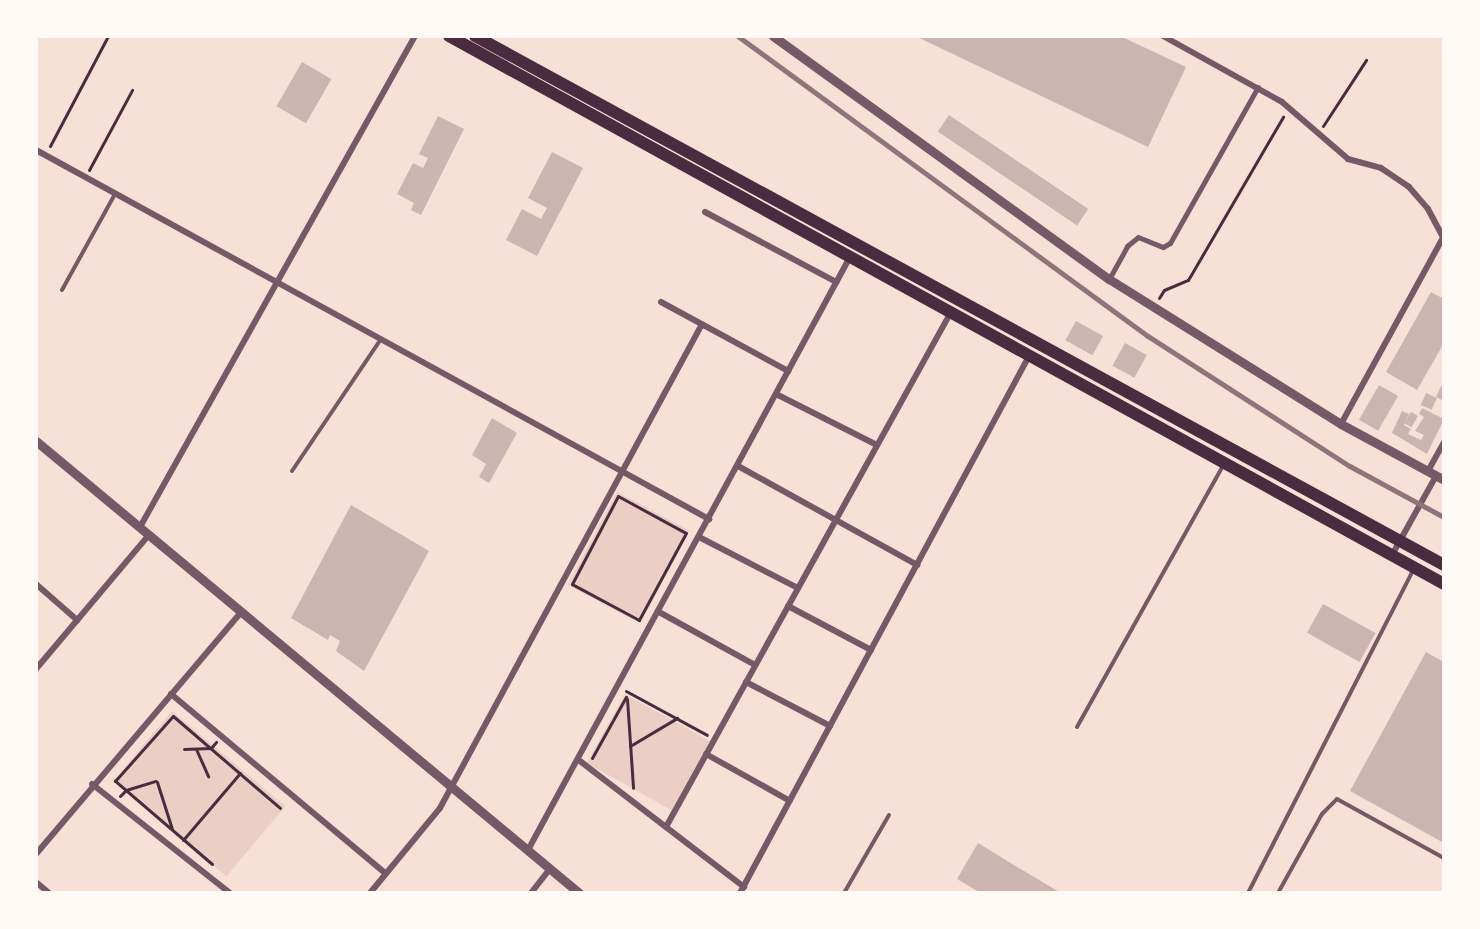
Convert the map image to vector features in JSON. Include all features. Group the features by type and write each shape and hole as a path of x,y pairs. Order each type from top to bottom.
{"main road":[{"path":"448,36 1444,584"},
{"path":"476,36 1444,565"}],"street":[{"path":"140,528 280,284 415,36"},
{"path":"773,36 1109,279 1341,424 1436,476"},
{"path":"1163,36 1204,62 1258,87 1290,109 1348,159 1381,168 1409,188 1428,209 1444,238 1341,424"},
{"path":"1109,279 1127,246 1138,237 1163,247 1170,243 1258,87"},
{"path":"36,150 709,519"},
{"path":"705,212 836,282"},
{"path":"528,850 580,761 850,257"},
{"path":"661,302 788,371"},
{"path":"666,826 951,311"},
{"path":"370,893 440,808 702,324"},
{"path":"580,761 666,826 742,890 1029,355"},
{"path":"776,394 877,445"},
{"path":"36,441 579,893"},
{"path":"1392,556 1436,476 1444,442"},
{"path":"738,466 917,565"},
{"path":"36,669 149,535"},
{"path":"699,537 798,588"},
{"path":"36,584 77,620"},
{"path":"788,606 871,650"},
{"path":"36,854 92,784 241,612"},
{"path":"659,612 755,664"},
{"path":"746,682 830,726"},
{"path":"171,694 386,874"},
{"path":"706,754 790,801"},
{"path":"92,784 230,893"},
{"path":"531,893 550,869"},
{"path":"36,882 49,893"}],"lane":[{"path":"62,290 115,194"},
{"path":"292,471 381,339"},
{"path":"1077,727 1224,462"},
{"path":"1248,893 1415,568"},
{"path":"1278,893 1322,814 1337,799 1444,858"},
{"path":"844,893 889,815"}],"path":[{"path":"45,156 108,36"},
{"path":"1318,133 1366,60"},
{"path":"85,177 132,90"},
{"path":"1153,307 1164,290 1188,280 1290,109"},
{"path":"618,496 686,532 639,620 572,584 618,496"},
{"path":"619,687 715,739"},
{"path":"589,763 626,697 633,796 624,789"},
{"path":"216,868 115,781 173,716 280,808"},
{"path":"630,746 676,718"},
{"path":"184,749 211,748 222,737"},
{"path":"196,749 208,776"},
{"path":"183,840 240,773"},
{"path":"115,802 126,790 157,781 172,830"},
{"path":"164,841 172,830"}],"shaded area":[{"path":"617,492 689,530 640,623 568,585"},
{"path":"625,694 710,741 672,810 587,763"},
{"path":"172,711 285,806 226,877 113,781"}],"building":[{"path":"915,36 1120,36 1186,67 1148,147"},
{"path":"302,62 331,79 306,123 276,106"},
{"path":"949,115 1088,209 1077,226 938,132"},
{"path":"438,116 464,129 421,215 411,210 414,203 397,194 413,163 423,168 428,158 419,154"},
{"path":"552,152 583,168 537,256 506,240 522,209 541,219 547,208 528,198"},
{"path":"1431,292 1444,299 1444,343 1417,390 1386,372"},
{"path":"1076,321 1103,336 1092,355 1065,340"},
{"path":"1125,343 1147,355 1134,378 1112,366"},
{"path":"1379,385 1398,396 1378,431 1359,420"},
{"path":"1441,386 1444,388 1444,401 1436,397"},
{"path":"1426,393 1437,398 1432,410 1421,405"},
{"path":"1422,408 1444,419 1427,454 1392,433 1402,411 1409,414 1404,425 1411,429 1408,434 1421,440 1424,435 1415,431 1424,417 1419,414"},
{"path":"1411,412 1418,416 1411,427 1404,423"},
{"path":"492,418 517,433 489,483 479,477 486,464 472,455"},
{"path":"351,505 429,551 364,671 336,651 340,641 330,635 328,640 291,618"},
{"path":"1323,604 1375,633 1359,662 1307,633"},
{"path":"1426,652 1444,662 1444,843 1350,791"},
{"path":"978,843 1061,893 981,893 957,879"}],"railway":[{"path":"738,36 1148,336 1350,466 1444,517"}]}
